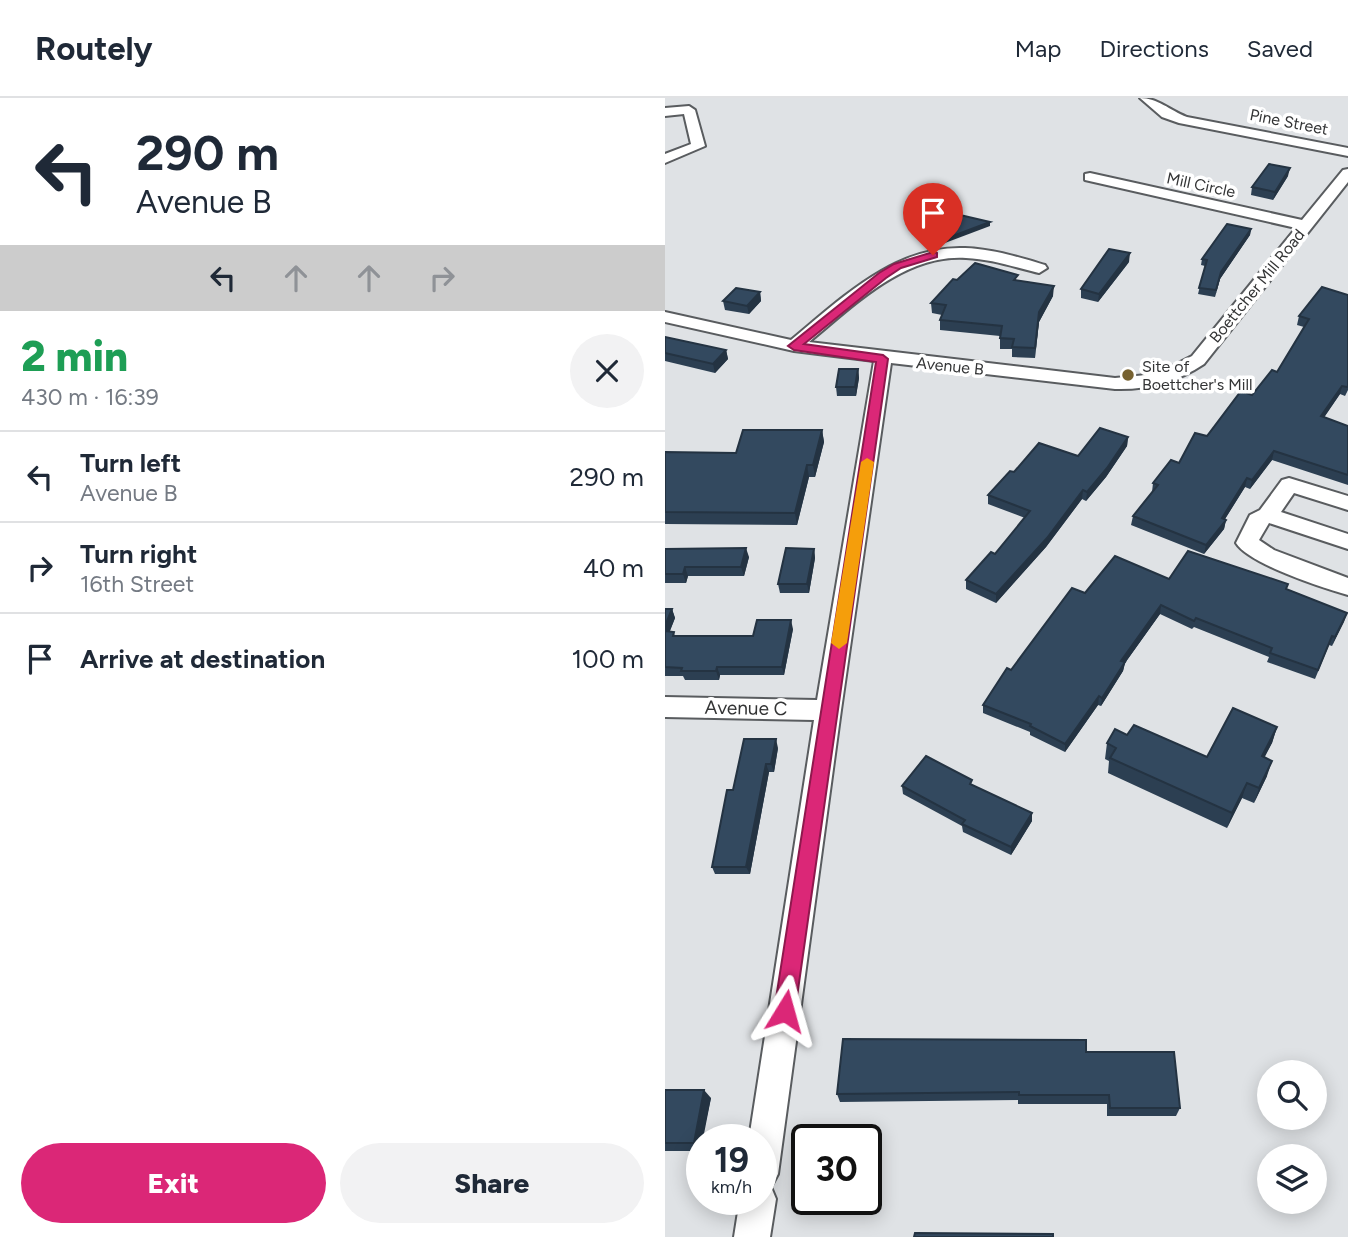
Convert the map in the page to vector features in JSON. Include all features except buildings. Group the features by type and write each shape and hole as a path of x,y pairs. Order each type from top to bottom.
{"street":[{"name":"Pine Street","path":"1146,98 1167,114 1184,120 1348,152"},
{"path":"665,112 689,110 698,146 665,159"},
{"name":"Boettcher Mill Road","path":"1154,383 1178,373 1198,360 1348,173"},
{"name":"Mill Circle","path":"1090,177 1305,225"},
{"path":"794,346 883,275 915,259 954,253 979,254 1039,268"},
{"name":"Avenue B","path":"665,317 794,346 883,359 1102,383 1154,383"},
{"path":"768,1124 828,710 883,359"},
{"path":"1348,503 1289,485 1268,515 1258,520 1247,542 1266,555 1348,587"},
{"path":"1268,515 1348,542"},
{"name":"Avenue C","path":"665,707 828,710"},
{"path":"752,1237 755,1215"}],"slow traffic":[{"path":"839,643 867,462"}],"place":[{"name":"Site of Boettcher's Mill","path":"1128,375"}],"route":[{"path":"785,1011 828,710 883,359 794,346 883,275 915,259 933,255"}]}
